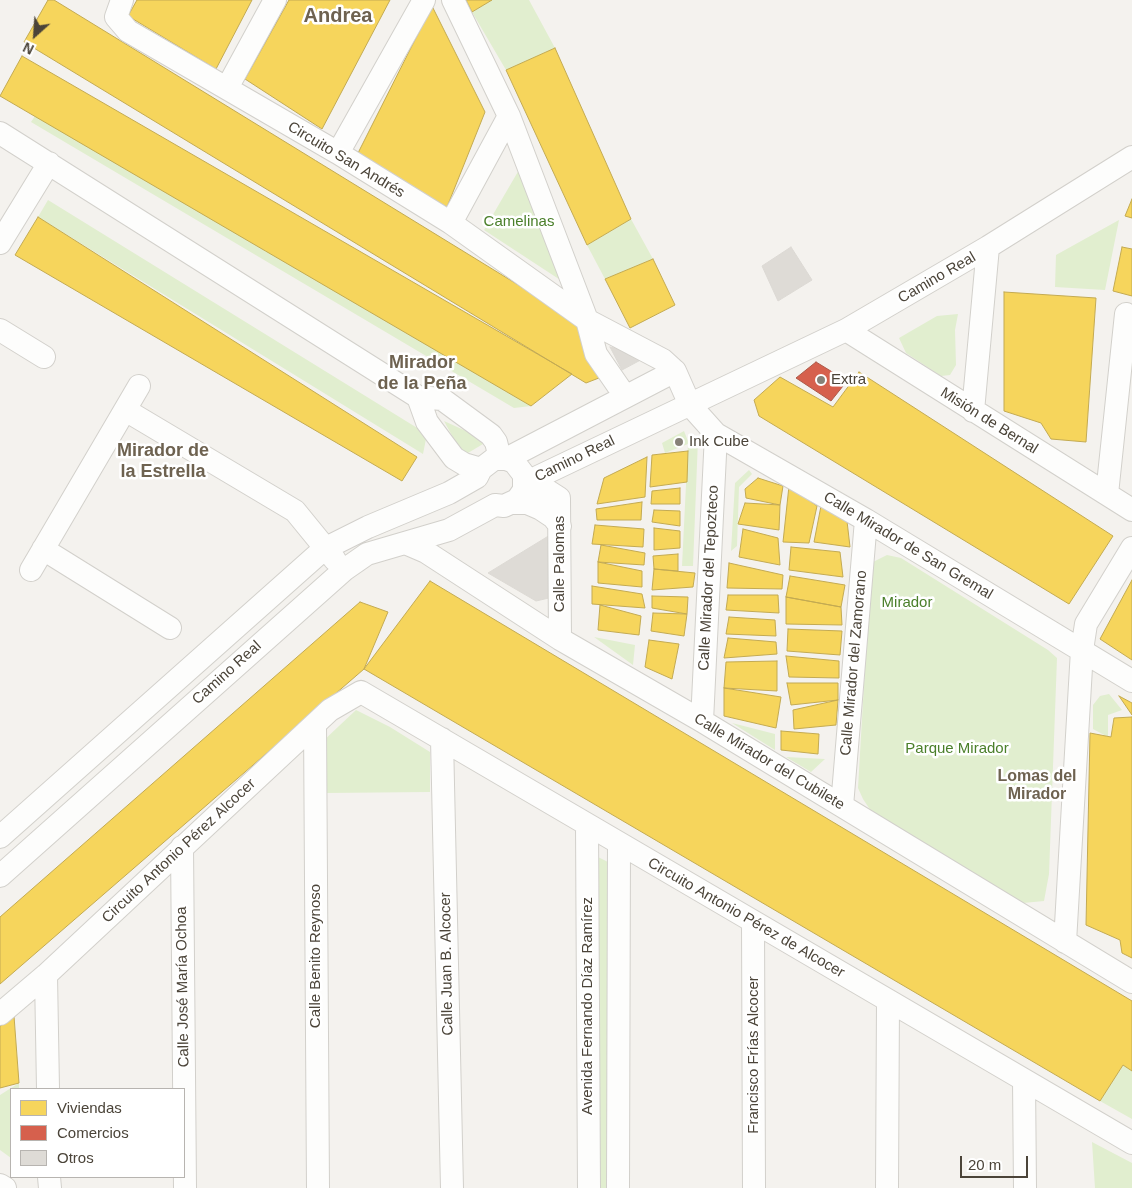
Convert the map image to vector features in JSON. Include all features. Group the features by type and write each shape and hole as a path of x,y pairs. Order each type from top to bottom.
{"street":[{"name":"Circuito San Andrés","path":"122,0 116,17 128,31 227,88 451,223 587,320 663,360 674,370 690,404"},
{"path":"227,88 275,0"},
{"path":"338,154 424,0"},
{"path":"452,0 509,116 587,320 596,354 625,396"},
{"path":"451,223 509,116"},
{"path":"0,133 418,397 442,399 491,435 503,459 520,467 514,495 481,495 477,486 479,473 454,458 427,422 418,397"},
{"name":"Camino Real","path":"0,876 344,570 367,554 449,530 690,404 846,330 988,248 1132,156"},
{"path":"0,243 49,163"},
{"path":"973,411 988,248"},
{"path":"1107,494 1126,314"},
{"path":"0,330 44,357"},
{"name":"Misión de Bernal","path":"846,330 1132,510"},
{"name":"Camino Real","path":"0,837 324,548 368,526 449,493 479,473 486,463 503,459 674,370"},
{"path":"30,570 126,411 139,386"},
{"name":"Calle Mirador de San Gremal","path":"690,404 716,434 866,520 1132,681"},
{"path":"126,411 295,511 344,570"},
{"name":"Calle Mirador del Tepozteco","path":"702,721 716,434"},
{"name":"Calle Palomas","path":"514,495 546,489 553,492 559,498 560,639"},
{"name":"Calle Mirador del Zamorano","path":"842,806 866,520"},
{"name":"Calle Mirador del Cubilete","path":"405,543 426,552 560,639 702,721 1132,982"},
{"path":"1065,942 1082,650 1086,624 1132,548"},
{"path":"43,549 170,628"},
{"name":"Circuito Antonio Pérez Alcocer","path":"0,1014 46,975 330,710 361,692"},
{"name":"Circuito Antonio Pérez de Alcocer","path":"361,692 1132,1143"},
{"name":"Calle Benito Reynoso","path":"315,724 318,1188"},
{"name":"Calle Juan B. Alcocer","path":"442,739 452,1188"},
{"name":"Avenida Fernando Díaz Ramírez","path":"587,825 589,1188"},
{"name":"Avenida Fernando Díaz Ramírez","path":"618,1188 619,843"},
{"name":"Calle José María Ochoa","path":"182,847 184,1088"},
{"name":"Francisco Frías Alcocer","path":"754,922 754,1188"},
{"path":"46,975 48,1088"},
{"path":"887,1188 888,1001"},
{"path":"1024,1080 1025,1188"},
{"path":"0,1185 5,1188"}],"green space":[{"path":"492,0 529,0 555,48 506,70 472,12"},
{"path":"39,110 531,406 514,408 31,122"},
{"name":"Camelinas","path":"523,163 571,287 484,230"},
{"path":"48,200 427,434 423,454 38,217"},
{"path":"631,219 653,259 605,279 587,245"},
{"path":"1119,220 1105,290 1055,287 1056,255"},
{"path":"958,314 955,330 956,365 950,375 941,376 906,353 899,338 937,316"},
{"path":"444,421 488,441 463,456"},
{"path":"684,431 688,441 689,438 698,439 693,566 682,566 688,444 665,453 662,443"},
{"path":"749,470 752,474 739,487 737,546 731,551 735,483"},
{"name":"Parque Mirador","path":"887,555 901,558 1048,650 1057,658 1049,874 1044,901 1023,903 871,811 858,788 871,563"},
{"path":"594,637 635,645 633,665"},
{"path":"1109,694 1122,710 1108,715 1108,737 1093,729 1093,705 1100,696"},
{"path":"356,710 390,727 430,752 430,792 326,793 322,742"},
{"path":"732,723 775,734 775,750"},
{"path":"786,757 825,759 811,772"},
{"path":"592,854 610,863 607,1188 598,1188"},
{"path":"1123,1065 1132,1071 1132,1119 1100,1101"},
{"path":"19,1083 19,1088 11,1088"},
{"path":"10,1089 10,1157 0,1150 0,1095"},
{"path":"1092,1142 1132,1163 1132,1188 1095,1188"}],"building: Viviendas":[{"path":"48,0 54,0 577,321 604,376 586,383 24,42"},
{"path":"137,0 252,0 216,69 128,16"},
{"path":"289,0 390,0 322,129 245,79"},
{"path":"466,0 492,0 472,12"},
{"path":"432,6 485,112 447,207 357,155"},
{"path":"555,48 631,219 587,245 506,70"},
{"path":"22,56 572,374 531,406 0,96"},
{"path":"1132,199 1132,218 1125,216"},
{"path":"38,217 417,457 402,481 15,255"},
{"path":"1122,247 1132,249 1132,296 1113,291"},
{"path":"653,259 675,305 630,328 605,279"},
{"path":"1004,292 1096,298 1086,442 1051,439 1041,423 1004,411"},
{"path":"859,372 1113,536 1069,604 759,416 754,400 780,377 833,407"},
{"path":"688,451 687,482 650,487 652,455"},
{"path":"647,457 645,497 597,504 604,478"},
{"path":"758,478 783,486 780,505 746,498 745,489"},
{"path":"789,486 817,506 809,543 783,542"},
{"path":"680,488 680,504 651,504 652,491"},
{"path":"642,502 641,520 597,520 596,509"},
{"path":"745,503 780,505 779,530 738,524"},
{"path":"821,506 847,521 850,547 814,542"},
{"path":"654,510 680,511 680,526 652,522"},
{"path":"595,525 644,529 643,547 592,544"},
{"path":"654,528 680,531 680,548 654,550"},
{"path":"743,529 778,538 780,565 739,557"},
{"path":"601,545 645,553 644,565 598,562"},
{"path":"791,547 840,552 843,577 789,570"},
{"path":"678,554 678,571 654,569 653,556"},
{"path":"598,562 642,571 642,587 598,583"},
{"path":"729,563 783,575 782,589 727,588"},
{"path":"654,569 695,573 693,587 652,590"},
{"path":"790,576 845,585 841,607 786,597"},
{"path":"1132,580 1132,660 1100,639"},
{"path":"430,581 1132,1001 1132,1071 1123,1065 1100,1101 364,669"},
{"path":"592,586 642,594 645,608 592,604"},
{"path":"728,595 778,595 779,613 726,610"},
{"path":"652,596 688,597 687,614 652,608"},
{"path":"786,597 841,607 842,625 786,624"},
{"path":"360,602 388,612 364,669 0,984 0,917"},
{"path":"600,605 641,616 639,635 598,630"},
{"path":"653,613 687,614 684,636 651,631"},
{"path":"729,617 775,620 776,636 726,634"},
{"path":"788,629 842,631 840,655 787,651"},
{"path":"728,638 776,642 777,654 724,658"},
{"path":"649,640 679,644 672,679 645,667"},
{"path":"786,656 839,661 839,678 789,677"},
{"path":"777,661 777,691 724,688 726,662"},
{"path":"787,683 838,683 838,700 791,705"},
{"path":"724,688 781,697 776,728 724,716"},
{"path":"1119,696 1132,703 1132,715"},
{"path":"838,700 836,725 794,729 793,710"},
{"path":"1132,717 1132,958 1122,953 1120,940 1086,925 1090,733 1111,737 1114,718"},
{"path":"781,731 819,734 818,754 781,750"},
{"path":"14,1016 19,1083 0,1088 0,1026"}],"building: Comercios":[{"name":"Extra","path":"816,362 847,381 831,401 796,378"}],"building: Otros":[{"path":"791,247 812,280 778,301 762,266"},
{"path":"610,347 648,356 622,370"},
{"path":"555,532 549,598 536,601 488,573"}],"place":[{"name":"Extra","path":"821,380"},
{"name":"Ink Cube","path":"679,442"}],"district":[{"name":"Andrea","path":"338,16"},
{"name":"Mirador de la Peña","path":"422,373"},
{"name":"Mirador de la Estrella","path":"163,461"},
{"name":"Lomas del Mirador","path":"1037,786"}],"park label":[{"name":"Mirador","path":"907,603"}]}
